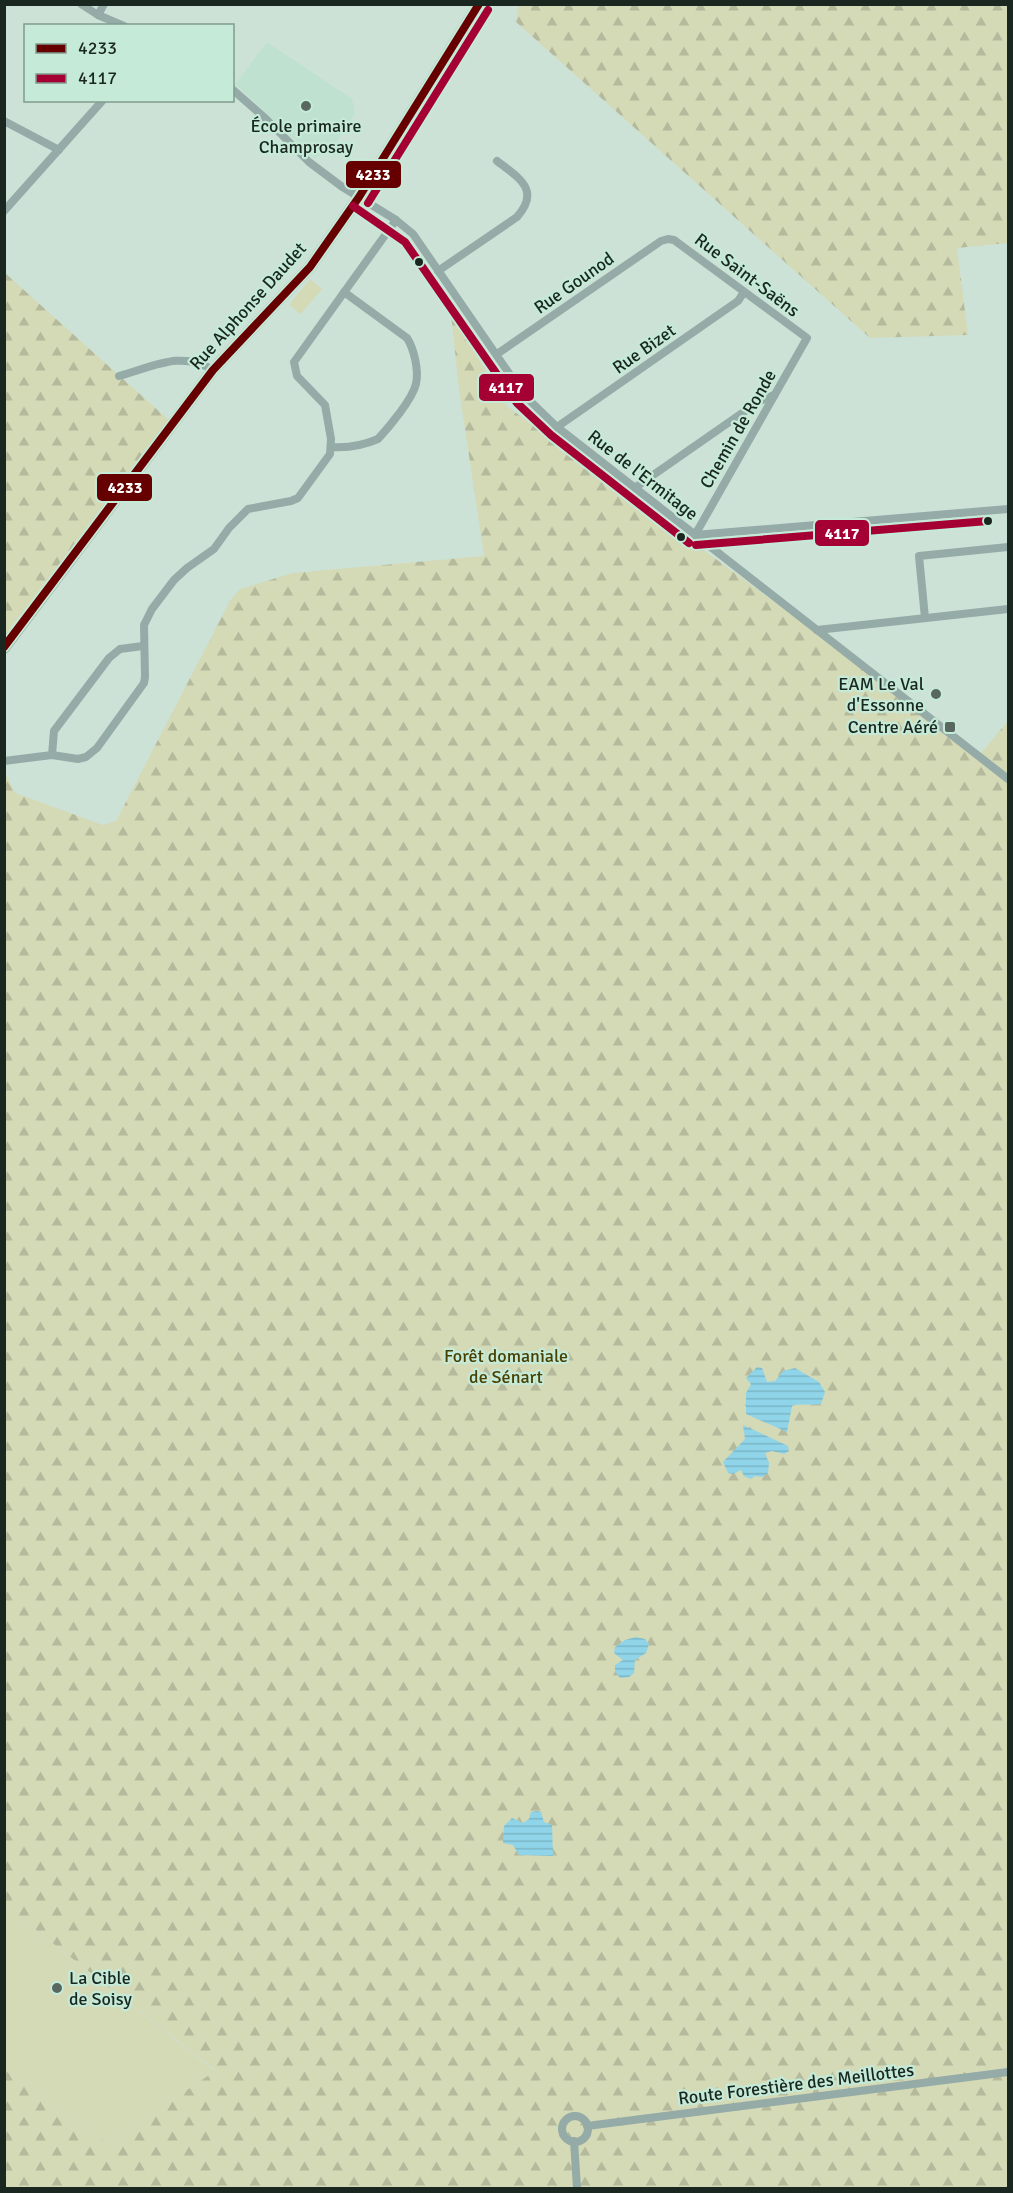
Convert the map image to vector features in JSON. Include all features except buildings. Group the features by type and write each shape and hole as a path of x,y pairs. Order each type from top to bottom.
{"main road":[{"name":"Rue Alphonse Daudet","path":"4,648 213,370 310,267 359,197 478,4"}],"street":[{"path":"81,4 98,15 119,24"},
{"path":"98,15 105,4"},
{"name":"Rue de l'Ermitage","path":"234,91 309,162 341,186 396,220 413,234 524,395 557,428 636,487 1008,779"},
{"path":"4,211 101,102"},
{"path":"4,122 59,150"},
{"path":"438,271 517,217 525,208 528,201 523,182 497,162"},
{"path":"4,761 52,755 78,759 92,754 144,683 143,646 147,616 181,572 214,549 229,528 248,509 298,498 326,461 332,447 325,405 297,376 294,362 396,220"},
{"name":"Rue Saint-Saëns","path":"668,239 674,240 807,338"},
{"name":"Rue Gounod","path":"497,354 661,241 668,239"},
{"path":"332,447 341,448 378,439 412,392 417,373 412,346 407,338 344,292"},
{"name":"Rue Bizet","path":"557,428 738,301 744,292"},
{"name":"Chemin de Ronde","path":"695,535 807,338"},
{"path":"119,376 186,359 202,363 213,370"},
{"path":"636,487 758,402 774,395"},
{"path":"695,535 1008,509"},
{"path":"926,618 919,556 1008,547"},
{"path":"817,630 1008,609"},
{"path":"52,755 54,731 109,658 120,649 143,646"},
{"name":"Route Forestière des Meillottes","path":"587,2126 1008,2072"},
{"path":"576,2116 583,2119 587,2126 584,2138 574,2141 568,2139 563,2133 564,2121 576,2116"},
{"path":"574,2141 577,2188"}],"shaded area":[{"name":"École primaire Champrosay","path":"267,42 352,99 355,113 338,140 315,159 235,84"}],"green space":[{"path":"519,4 1008,5 1008,243 957,248 968,335 870,338 516,22"},
{"path":"5,273 172,423 5,648"},
{"path":"310,279 322,289 301,314 289,305"},
{"name":"Forêt domaniale de Sénart","path":"451,314 508,407 981,753 1008,721 1008,2188 5,2188 5,2070 108,2144 215,2070 5,1906 4,770 15,793 103,825 116,821 231,599 240,589 293,573 484,556 459,389"},
{"name":"La Cible de Soisy","path":"5,1906 215,2071 108,2144 5,2070"}],"water":[{"path":"757,1367 762,1368 767,1382 775,1381 783,1371 795,1368 819,1382 825,1392 821,1404 792,1406 787,1432 746,1414 746,1393 751,1384 746,1378"},
{"path":"743,1425 788,1446 789,1451 784,1454 772,1451 765,1453 769,1463 768,1473 762,1477 755,1476 751,1479 744,1476 741,1470 733,1474 728,1473 723,1462 745,1439"},
{"path":"636,1637 645,1639 649,1644 646,1653 635,1660 634,1673 629,1677 620,1678 615,1671 615,1665 623,1660 614,1653 615,1647 625,1640"},
{"path":"531,1812 541,1812 544,1822 552,1825 553,1856 519,1855 513,1845 503,1843 504,1826 512,1818 523,1823 529,1819"}],"transit line":[{"name":"4233","path":"4,647 213,370 310,267 359,197 479,4"},
{"name":"4117","path":"368,203 488,10"},
{"name":"4117","path":"353,206 405,242 517,403 551,435 689,543"},
{"name":"4117","path":"696,545 988,521"}],"place":[{"name":"École primaire Champrosay","path":"306,106"},
{"name":"EAM Le Val d'Essonne","path":"936,694"},
{"name":"Centre Aéré","path":"950,727"},
{"name":"La Cible de Soisy","path":"57,1988"}]}
